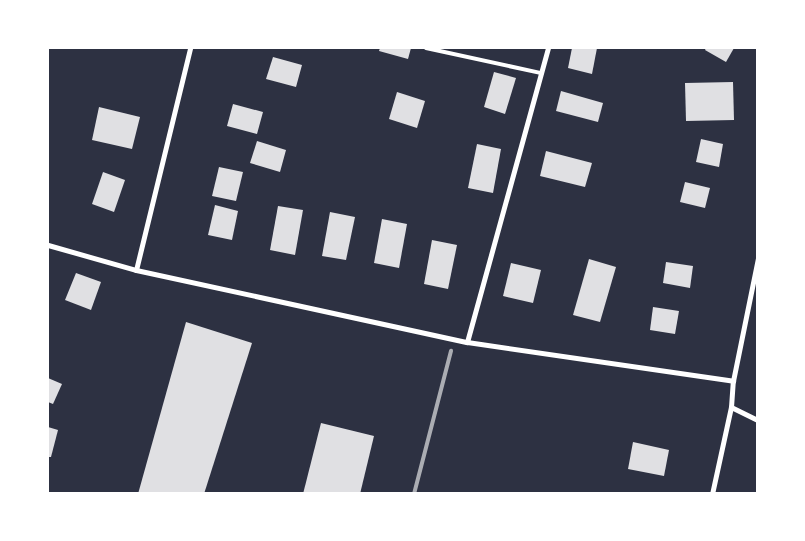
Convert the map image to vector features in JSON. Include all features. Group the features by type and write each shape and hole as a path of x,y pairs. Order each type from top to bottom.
{"street":[{"path":"136,270 190,48"},
{"path":"467,342 548,48"},
{"path":"48,245 136,270 467,342 733,381"},
{"path":"712,494 731,407 733,381 758,258"},
{"path":"731,407 758,420"}],"lane":[{"path":"426,48 541,73"}],"building":[{"path":"380,48 411,48 408,59 379,51"},
{"path":"572,48 597,48 592,74 568,68"},
{"path":"706,48 734,48 726,62 705,50"},
{"path":"273,57 302,65 296,87 266,79"},
{"path":"494,72 516,78 505,114 484,107"},
{"path":"733,82 734,120 686,121 685,83"},
{"path":"561,91 603,103 598,122 556,111"},
{"path":"397,92 425,101 417,128 389,119"},
{"path":"233,104 263,112 257,134 227,126"},
{"path":"99,107 140,117 132,149 92,140"},
{"path":"701,139 723,144 719,167 696,162"},
{"path":"257,141 286,150 280,172 250,163"},
{"path":"477,144 501,149 493,193 468,188"},
{"path":"546,151 592,163 585,187 540,176"},
{"path":"219,167 243,172 236,201 212,196"},
{"path":"103,172 125,180 114,212 92,204"},
{"path":"685,182 710,188 705,208 680,202"},
{"path":"215,205 238,211 232,240 208,235"},
{"path":"278,206 303,210 295,255 270,250"},
{"path":"330,212 355,217 346,260 322,256"},
{"path":"382,219 407,224 399,268 374,263"},
{"path":"432,240 457,245 448,289 424,284"},
{"path":"589,259 616,267 600,322 573,315"},
{"path":"666,262 693,266 690,288 663,283"},
{"path":"511,263 541,270 533,303 503,296"},
{"path":"76,273 101,282 91,310 65,300"},
{"path":"653,307 679,311 675,334 650,330"},
{"path":"186,322 252,343 204,494 138,494"},
{"path":"48,378 62,384 53,404 48,402"},
{"path":"321,423 374,436 360,494 303,494"},
{"path":"48,427 58,430 51,457 48,457"},
{"path":"633,442 669,450 664,476 628,469"}],"railway":[{"path":"414,494 451,351"}]}
